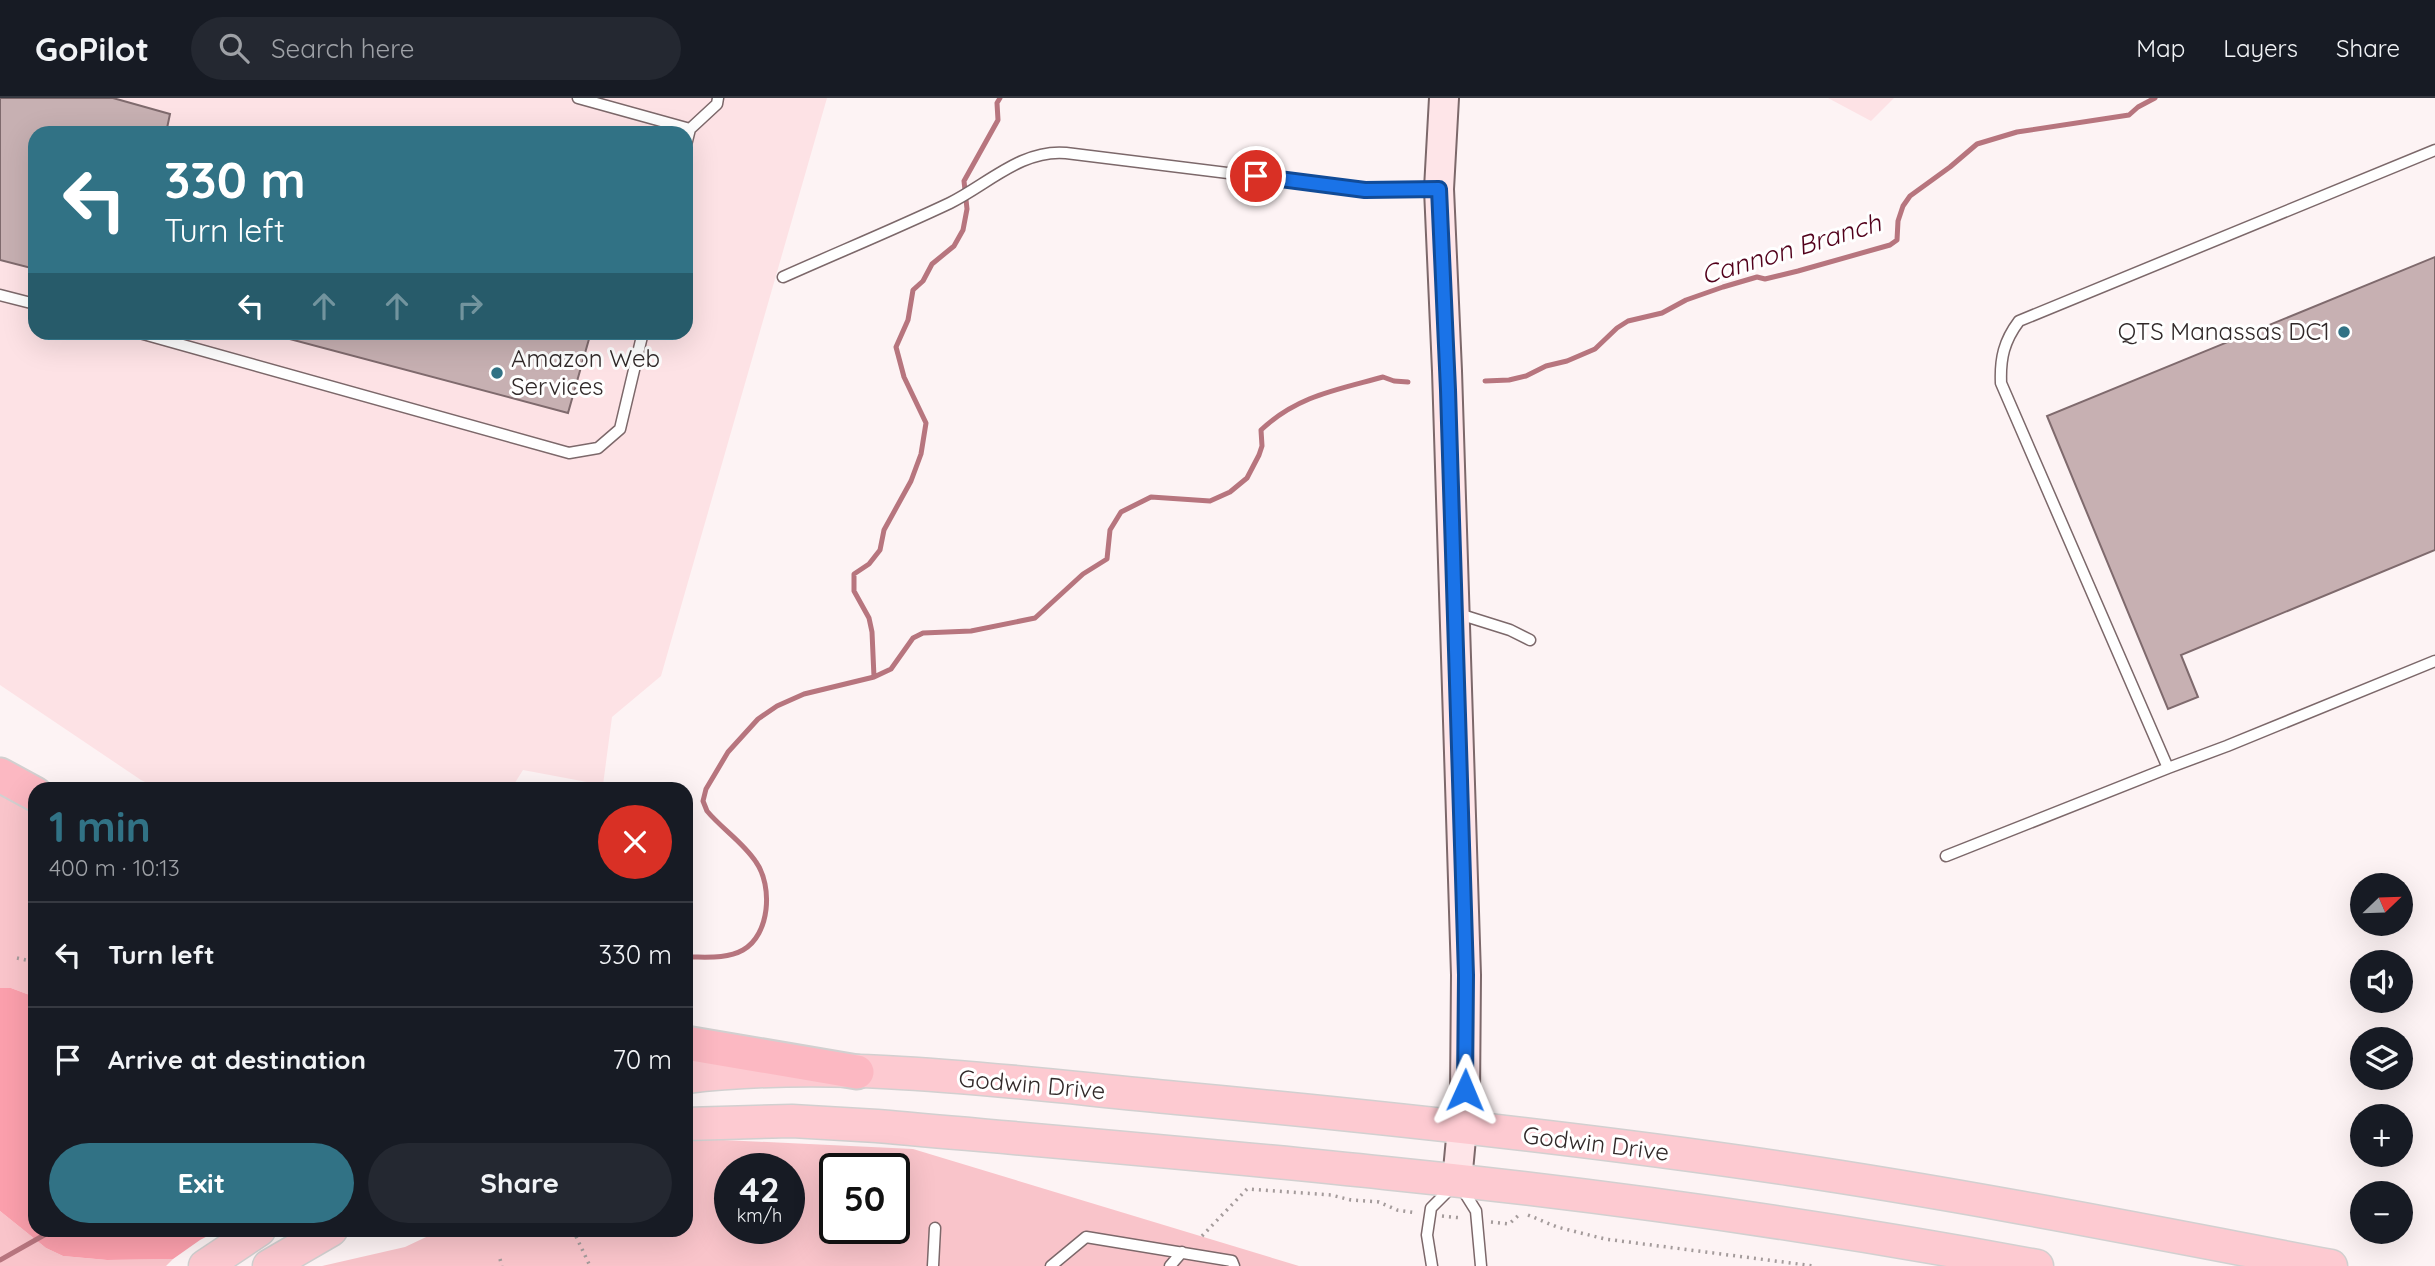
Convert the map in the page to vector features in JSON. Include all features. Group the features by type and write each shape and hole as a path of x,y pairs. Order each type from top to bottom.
{"highway":[{"path":"0,775 28,790"},
{"path":"693,1044 857,1072"}],"main road":[{"path":"1444,98 1439,189 1466,975 1465,1096 1457,1181"},
{"name":"Godwin Drive","path":"693,1077 796,1070 857,1072 1255,1105 1462,1128 1791,1170 1959,1197 2331,1266"},
{"path":"693,1124 792,1121 877,1126 1457,1181 1789,1225 2037,1266"},
{"path":"205,1266 248,1237"},
{"path":"269,1266 319,1237"}],"lane":[{"path":"578,98 679,126"},
{"path":"693,126 717,104 718,98"},
{"path":"2168,768 2001,383 2000,361 2007,337 2019,321 2435,150"},
{"path":"783,277 952,202 1024,159 1053,151 1365,190 1439,189"},
{"path":"0,295 28,302"},
{"path":"165,340 569,453 598,447 620,429 641,340"},
{"path":"1455,613 1510,630 1530,640"},
{"path":"1946,856 2435,661"},
{"path":"1432,1266 1427,1235 1431,1208 1457,1181 1476,1211 1481,1266"},
{"path":"933,1266 935,1228"},
{"path":"1051,1266 1086,1237 1232,1261 1234,1266"},
{"path":"1170,1266 1182,1252"}],"path":[{"path":"17,958 28,960"},
{"path":"1202,1236 1247,1189 1331,1195 1379,1202 1397,1210 1509,1224 1518,1214 1525,1213 1557,1227 1605,1239 1814,1266"},
{"path":"576,1237 590,1266"},
{"path":"500,1259 502,1266"}],"shaded area":[{"path":"0,98 827,98 661,676 612,717 603,782 587,782 523,770 515,782 141,780 0,685"},
{"path":"1828,98 1894,98 1871,121"},
{"path":"0,787 28,802 28,994 11,988 0,988"},
{"path":"0,988 11,988 28,994 28,1234 0,1211"},
{"path":"703,1139 913,1149 1299,1266 322,1266 405,1247 426,1237 693,1237 693,1141"},
{"path":"0,1211 28,1234 28,1237 63,1256 107,1260 173,1259 166,1266 0,1266"},
{"path":"32,1237 206,1237 173,1259 107,1260 63,1256 46,1248"}],"building":[{"path":"0,98 113,98 170,114 167,126 28,126 28,267 0,260"},
{"path":"2435,257 2435,550 2181,655 2198,697 2168,709 2047,416"},
{"name":"Amazon Web Services","path":"293,340 589,340 568,413"}],"waterway":[{"path":"874,677 872,632 869,618 854,591 854,574 869,564 880,550 884,530 911,481 921,454 926,423 904,377 896,347 908,320 913,290 923,281 932,264 954,246 963,230 967,209 964,181 998,120 997,103 1000,98"},
{"name":"Cannon Branch","path":"1485,381 1526,376 1546,366 1567,361 1595,349 1628,321 1662,313 1686,300 1723,287 1757,277 1765,279 1798,271 1890,245 1897,240 1898,221 1910,196 1977,144 2017,132 2129,115 2155,98"},
{"name":"Cannon Branch","path":"693,957 717,957 737,953 752,943 763,922 766,896 761,872 745,848 707,811 703,801 706,789 728,752 758,719 777,706 804,694 874,677 891,669 913,638 923,633 971,631 1035,618 1083,574 1107,559 1110,530 1121,512 1151,497 1210,501 1230,492 1247,478 1259,455 1262,446 1261,430 1289,409 1318,396 1383,377 1408,382"},
{"name":"Cannon Branch","path":"0,1260 41,1237"}],"place":[{"name":"QTS Manassas DC1","path":"2344,332"},
{"name":"Amazon Web Services","path":"497,373"}],"route":[{"path":"1256,176 1365,190 1439,189 1466,975 1465,1090"}]}
